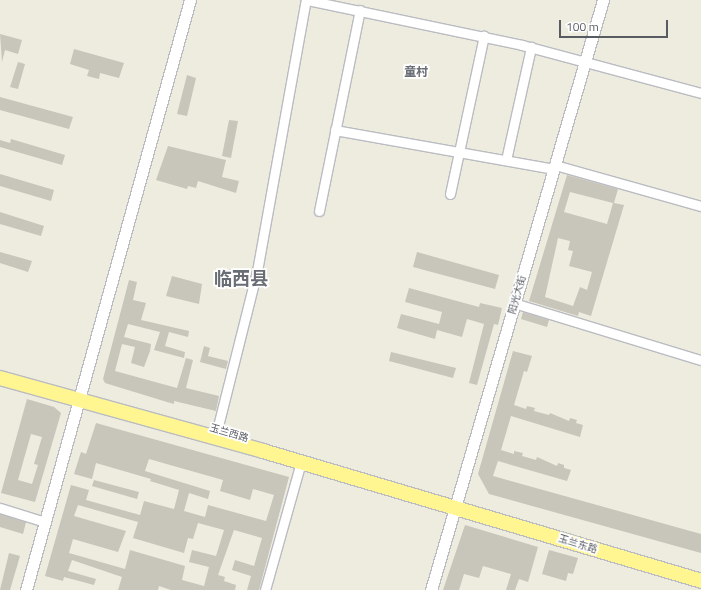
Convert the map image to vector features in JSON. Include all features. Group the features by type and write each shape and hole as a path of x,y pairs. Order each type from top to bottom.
{"highway":[{"name":"玉兰西路","path":"0,370 80,396 301,462 456,504"},
{"name":"玉兰西路","path":"0,378 217,430 456,504"},
{"name":"玉兰东路","path":"456,504 701,573"},
{"name":"玉兰东路","path":"456,504 701,581"}],"street":[{"path":"26,590 190,0"},
{"path":"217,430 257,271 306,0 360,10 531,47 701,93"},
{"name":"阳光大街","path":"431,590 603,0"},
{"path":"319,211 360,10"},
{"path":"450,194 484,36"},
{"path":"506,160 531,47"},
{"path":"335,130 554,167 701,206"},
{"path":"514,304 701,360"},
{"path":"265,590 301,462"},
{"path":"0,508 45,522"}],"building":[{"path":"0,34 22,40 18,54 5,50 2,62"},
{"path":"74,49 124,63 119,78 100,73 99,79 87,76 89,70 70,64"},
{"path":"18,62 25,64 18,89 10,87"},
{"path":"187,75 196,78 187,116 177,114"},
{"path":"0,97 73,117 69,129 0,110"},
{"path":"229,120 238,121 231,158 222,156"},
{"path":"11,139 65,155 62,165 0,147 0,140 10,143"},
{"path":"168,146 226,160 222,177 239,181 236,193 198,181 196,188 188,186 187,189 156,180"},
{"path":"0,174 54,190 51,201 0,186"},
{"path":"567,175 618,189 614,203 624,205 591,316 579,312 578,316 529,301","holes":["570,192 613,203 607,224 564,212","558,238 570,241 568,250 573,251 569,266 592,272 587,290 580,287 573,306 545,297"]},
{"path":"0,212 44,226 41,236 0,224"},
{"path":"0,252 32,261 28,272 0,263"},
{"path":"417,252 499,275 495,289 413,267"},
{"path":"172,276 202,284 199,304 166,296"},
{"path":"129,280 137,282 133,300 146,303 141,320 189,331 188,337 169,332 165,346 185,352 184,358 154,350 160,332 128,324 124,337 151,344 150,351 144,367 131,363 135,347 122,344 115,371 177,388 186,358 193,360 186,388 219,396 216,411 174,401 174,404 105,383 103,379"},
{"path":"409,288 479,307 480,303 502,308 498,325 494,324 477,385 469,383 484,324 467,319 462,337 437,330 435,339 397,328 401,314 439,324 442,312 405,302"},
{"path":"523,312 549,320 547,327 521,319"},
{"path":"204,346 210,348 208,356 228,361 226,369 200,362"},
{"path":"513,351 532,356 527,372 524,371 514,405 526,409 527,406 535,408 534,411 549,415 550,413 569,421 570,418 577,420 576,423 583,425 580,437 511,416 501,450 514,454 514,451 523,453 522,456 536,460 537,457 557,466 558,463 564,465 564,468 571,470 567,481 498,461 493,476 701,534 701,553 489,494 478,474"},
{"path":"391,352 456,368 453,378 389,361"},
{"path":"27,399 54,407 61,413 35,502 1,493","holes":["31,434 42,437 34,464 38,465 32,484 18,480"]},
{"path":"96,423 289,477 259,590 247,590 251,576 232,570 235,560 254,566 262,538 234,530 218,575 225,577 224,581 236,585 235,590 171,590 159,586 158,590 118,590 122,577 72,560 68,571 96,579 94,585 64,577 63,581 45,576 71,485 89,490 86,500 140,515 144,501 174,509 179,490 150,481 151,479 96,463 92,479 74,474 81,452 86,454","holes":["149,459 223,480 220,491 250,500 253,489 274,495 266,521 208,505 205,517 184,511 189,493 208,499 210,491 145,471","78,505 138,522 133,538 184,553 188,538 193,539 198,523 224,530 216,556 192,550 189,562 209,567 204,586 182,580 185,566 130,550 125,569 69,553 73,539 118,552 126,531 74,516"]},
{"path":"94,480 139,492 137,499 92,486"},
{"path":"0,514 26,522 23,534 0,527"},
{"path":"465,525 538,547 528,582 519,579 515,590 506,590 511,574 483,566 479,578 464,574 459,590 443,590"},
{"path":"549,550 578,558 573,574 568,573 566,581 542,574"},
{"path":"9,553 20,556 10,590 0,590"}],"district":[{"name":"童村","path":"416,72"},
{"name":"临西县","path":"241,279"}]}
